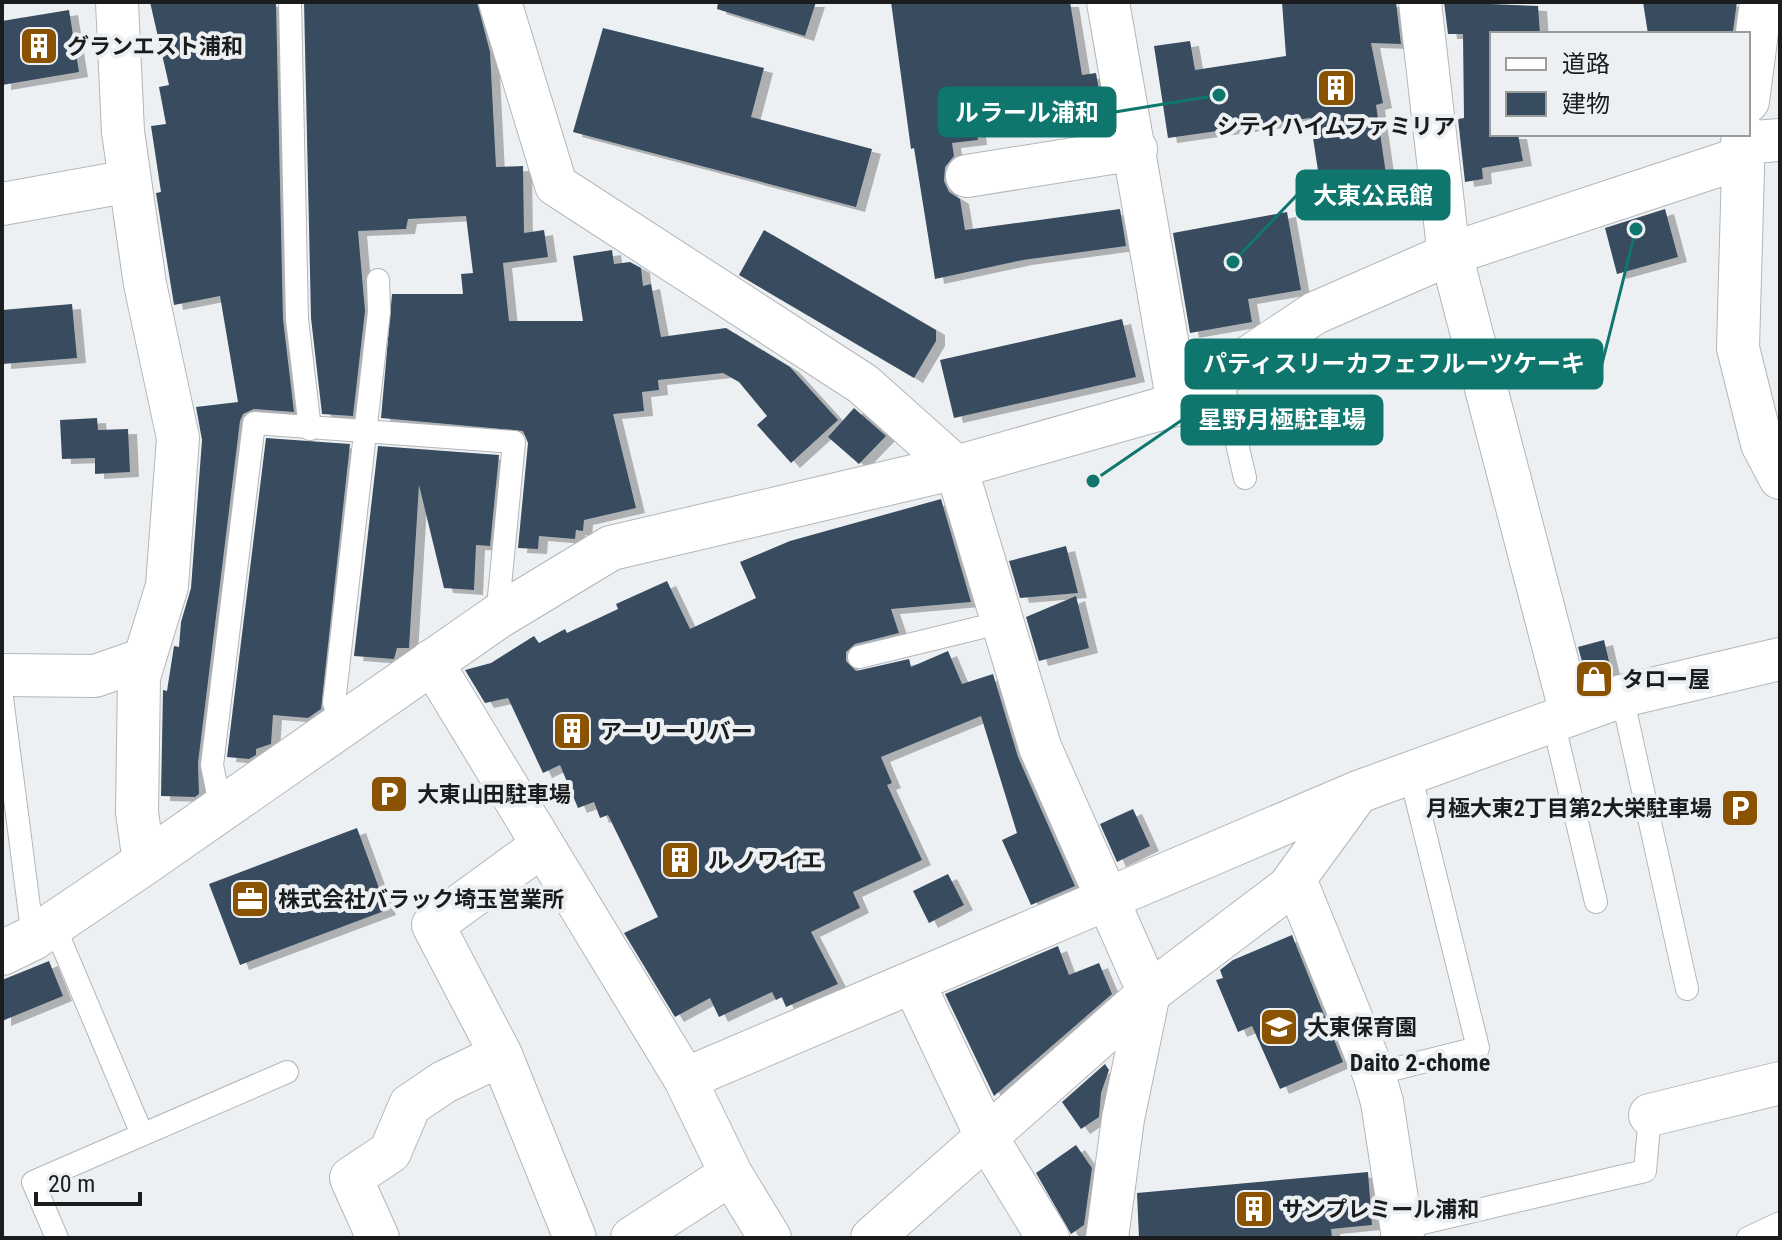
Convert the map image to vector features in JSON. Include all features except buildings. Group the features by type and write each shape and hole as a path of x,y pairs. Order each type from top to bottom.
{"street":[{"path":"117,2 123,132 145,284 178,438 167,586 139,677 137,812 144,863"},
{"path":"500,2 556,185 863,384 956,467 1040,747 1110,898 1149,993 1123,1119 1107,1238"},
{"path":"1108,2 1178,404"},
{"path":"1420,2 1450,254 1562,718"},
{"path":"1750,86 1761,2"},
{"path":"30,938 144,863 431,661 611,548 956,467 1178,404 1315,313 1450,254 1752,144 1738,348 1762,444 1780,478"},
{"path":"967,176 1136,149"},
{"path":"2,204 130,181"},
{"path":"2,675 95,676 144,659"},
{"path":"685,1079 1358,792 1622,696 1780,659"},
{"path":"431,661 685,1079 731,1174 770,1238"},
{"path":"872,1238 1149,993 1288,888 1358,792"},
{"path":"543,845 433,925 501,1055 575,1238"},
{"path":"1295,879 1374,1074 1382,1102 1402,1233"},
{"path":"913,982 987,1138 1048,1238"},
{"path":"378,1238 351,1178 390,1152 410,1105 444,1082 501,1055"},
{"path":"1650,1115 1780,1083"},
{"path":"632,1238 731,1174"}],"lane":[{"path":"290,2 297,319 310,429"},
{"path":"343,725 334,703 379,312 378,280"},
{"path":"1221,375 1245,478"},
{"path":"221,809 212,765 254,423 514,442 497,617"},
{"path":"859,657 1003,622"},
{"path":"1622,696 1687,989"},
{"path":"2,698 30,938 142,1134"},
{"path":"1562,718 1596,902"},
{"path":"1374,1074 1478,1048 1410,773"},
{"path":"57,1238 33,1182 287,1072"},
{"path":"1402,1233 1645,1171 1650,1115"},
{"path":"1748,1238 1780,1223"}],"place":[{"name":"グランエスト浦和","path":"39,46"},
{"name":"シティハイムファミリア","path":"1336,88"},
{"name":"ルラール浦和","path":"1219,95"},
{"name":"パティスリーカフェフルーツケーキ","path":"1636,229"},
{"name":"大東公民館","path":"1233,262"},
{"name":"星野月極駐車場","path":"1093,481"},
{"name":"タロー屋","path":"1594,679"},
{"name":"アーリーリバー","path":"572,731"},
{"name":"大東山田駐車場","path":"389,794"},
{"name":"月極大東2丁目第2大栄駐車場","path":"1740,808"},
{"name":"ル ノワイエ","path":"680,860"},
{"name":"株式会社バラック埼玉営業所","path":"250,899"},
{"name":"大東保育園","path":"1279,1027"},
{"name":"サンプレミール浦和","path":"1254,1209"}],"district":[{"name":"Daito 2-chome","path":"1420,1063"}]}
